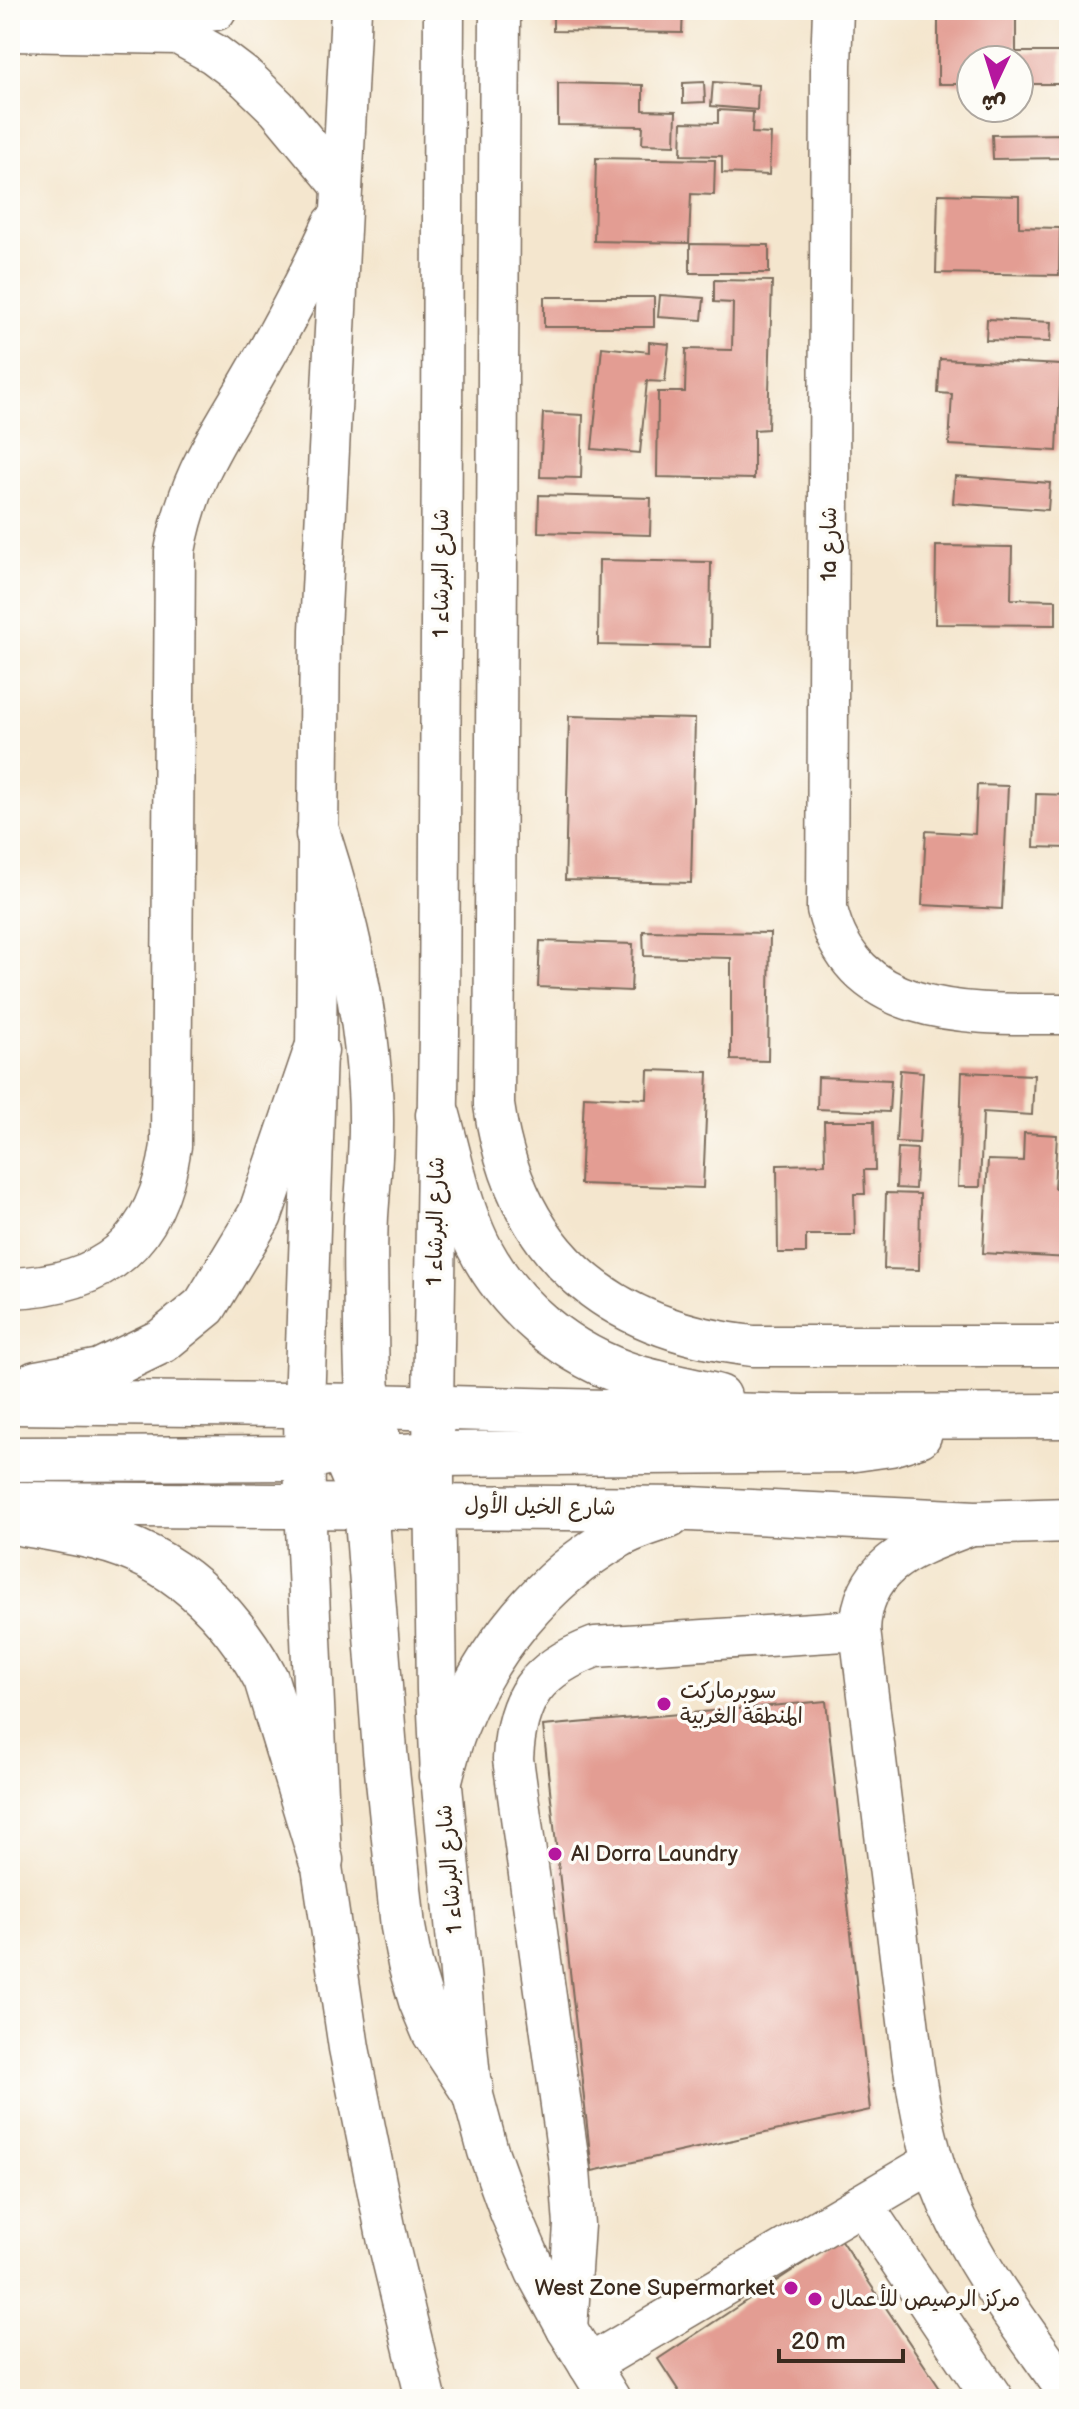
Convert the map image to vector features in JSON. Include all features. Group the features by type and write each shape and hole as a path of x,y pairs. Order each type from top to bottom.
{"main road":[{"path":"318,834 354,961 368,1065 371,1155 358,1456 406,1940 421,2001 434,2032 471,2088"},
{"path":"10,1388 100,1371 162,1341 205,1306 260,1215 316,1051"},
{"path":"438,1115 463,1207 477,1243 495,1276 525,1313 589,1358 635,1377 803,1417"},
{"name":"شارع الخيل الأول","path":"10,1402 304,1406 358,1456 437,1506 690,1509 976,1523 1069,1520"},
{"name":"شارع الخيل الأول","path":"10,1504 305,1505 358,1456 433,1408 803,1417 1069,1416"},
{"path":"10,1459 848,1450 890,1444 970,1417"},
{"path":"441,1776 454,1730 474,1687 499,1646 532,1605 586,1557 619,1535 690,1509"},
{"path":"10,1521 99,1538 140,1553 178,1574 228,1619 266,1679 321,1860"}],"street":[{"path":"110,31 175,14 216,10"},
{"path":"351,10 320,630 316,1051 304,1406 358,1456 305,1505 321,1860 349,2048 388,2242 426,2399"},
{"name":"شارع البرشاء 1","path":"444,10 439,1032 433,1408 441,1776 471,2088 510,2212 536,2272 610,2399"},
{"path":"500,10 494,1105 498,1134 518,1193 549,1246 569,1270 624,1309 686,1335 753,1346 1069,1346"},
{"name":"1a شارع","path":"833,10 827,909 840,946 866,977 883,989 947,1009 1002,1014 1069,1014"},
{"path":"10,31 178,34 214,54 247,79 277,108 342,196"},
{"path":"10,1288 40,1287 67,1281 116,1256 137,1238 160,1194 171,1146 175,551 180,523 199,469 282,328 342,196"},
{"path":"439,1032 494,1031"},
{"path":"976,1523 907,1552 890,1563 867,1593 861,1611 860,1630 913,2062 920,2112 933,2162 947,2202 980,2265 1069,2394"},
{"path":"567,2329 574,2225 570,2170 513,1759 515,1729 525,1700 543,1676 567,1658 595,1647 860,1630"},
{"path":"589,2365 933,2162"},
{"path":"862,2204 993,2399"}],"building":[{"path":"553,10 683,10 682,33 553,31"},
{"path":"938,10 1016,10 1016,44 955,44 955,84 938,84"},
{"path":"1035,52 1061,52 1061,84 1035,84"},
{"path":"704,82 705,102 683,103 683,83"},
{"path":"713,82 758,85 757,110 711,106"},
{"path":"558,83 643,85 643,110 676,111 675,145 642,144 643,126 558,125"},
{"path":"718,110 753,112 752,133 771,134 769,175 722,173 722,156 681,155 682,122 718,123"},
{"path":"1069,134 1069,158 993,159 992,135"},
{"path":"596,158 715,160 714,195 691,194 689,243 594,241"},
{"path":"938,194 1019,196 1019,227 1060,228 1059,275 936,273"},
{"path":"690,244 769,245 769,273 690,273"},
{"path":"714,280 772,281 768,429 754,430 754,479 657,477 658,392 685,392 686,349 732,350 733,303 714,302"},
{"path":"660,295 704,298 702,320 658,317"},
{"path":"544,297 654,297 654,327 544,327"},
{"path":"987,319 1051,322 1050,342 986,340"},
{"path":"649,342 669,344 665,382 647,381 640,453 592,449 602,347 649,352"},
{"path":"940,359 1061,365 1057,451 949,445 952,394 938,393"},
{"path":"543,413 583,415 581,478 540,477"},
{"path":"955,476 1050,483 1048,510 953,503"},
{"path":"539,495 651,498 650,535 538,532"},
{"path":"936,546 1012,547 1011,599 1056,600 1056,625 935,624"},
{"path":"599,560 711,562 710,647 598,645"},
{"path":"569,716 695,719 691,883 565,880"},
{"path":"977,785 1008,786 1002,909 922,905 926,831 975,834"},
{"path":"1036,794 1069,795 1069,848 1034,847"},
{"path":"643,931 770,933 768,1061 731,1060 731,958 644,956"},
{"path":"540,941 633,944 631,991 538,987"},
{"path":"648,1070 708,1072 703,1188 580,1184 584,1096 647,1099"},
{"path":"900,1070 923,1072 919,1143 896,1142"},
{"path":"962,1072 1034,1075 1032,1115 983,1112 980,1187 958,1187"},
{"path":"818,1077 891,1080 889,1112 817,1109"},
{"path":"824,1121 874,1121 875,1170 864,1170 865,1194 854,1194 855,1235 806,1235 806,1253 778,1253 777,1165 825,1164"},
{"path":"1024,1133 1057,1135 1054,1188 1069,1189 1069,1258 983,1253 988,1160 1023,1161"},
{"path":"898,1148 917,1149 915,1189 896,1188"},
{"path":"886,1193 920,1194 919,1270 884,1269"},
{"path":"826,1701 870,2110 592,2171 543,1726"},
{"name":"مركز الرصيص للأعمال","path":"840,2239 947,2399 684,2399 658,2359"}],"place":[{"name":"سوبرماركت المنطقة الغربية","path":"664,1704"},
{"name":"Al Dorra Laundry","path":"555,1854"},
{"name":"West Zone Supermarket","path":"791,2288"},
{"name":"مركز الرصيص للأعمال","path":"815,2299"}]}
